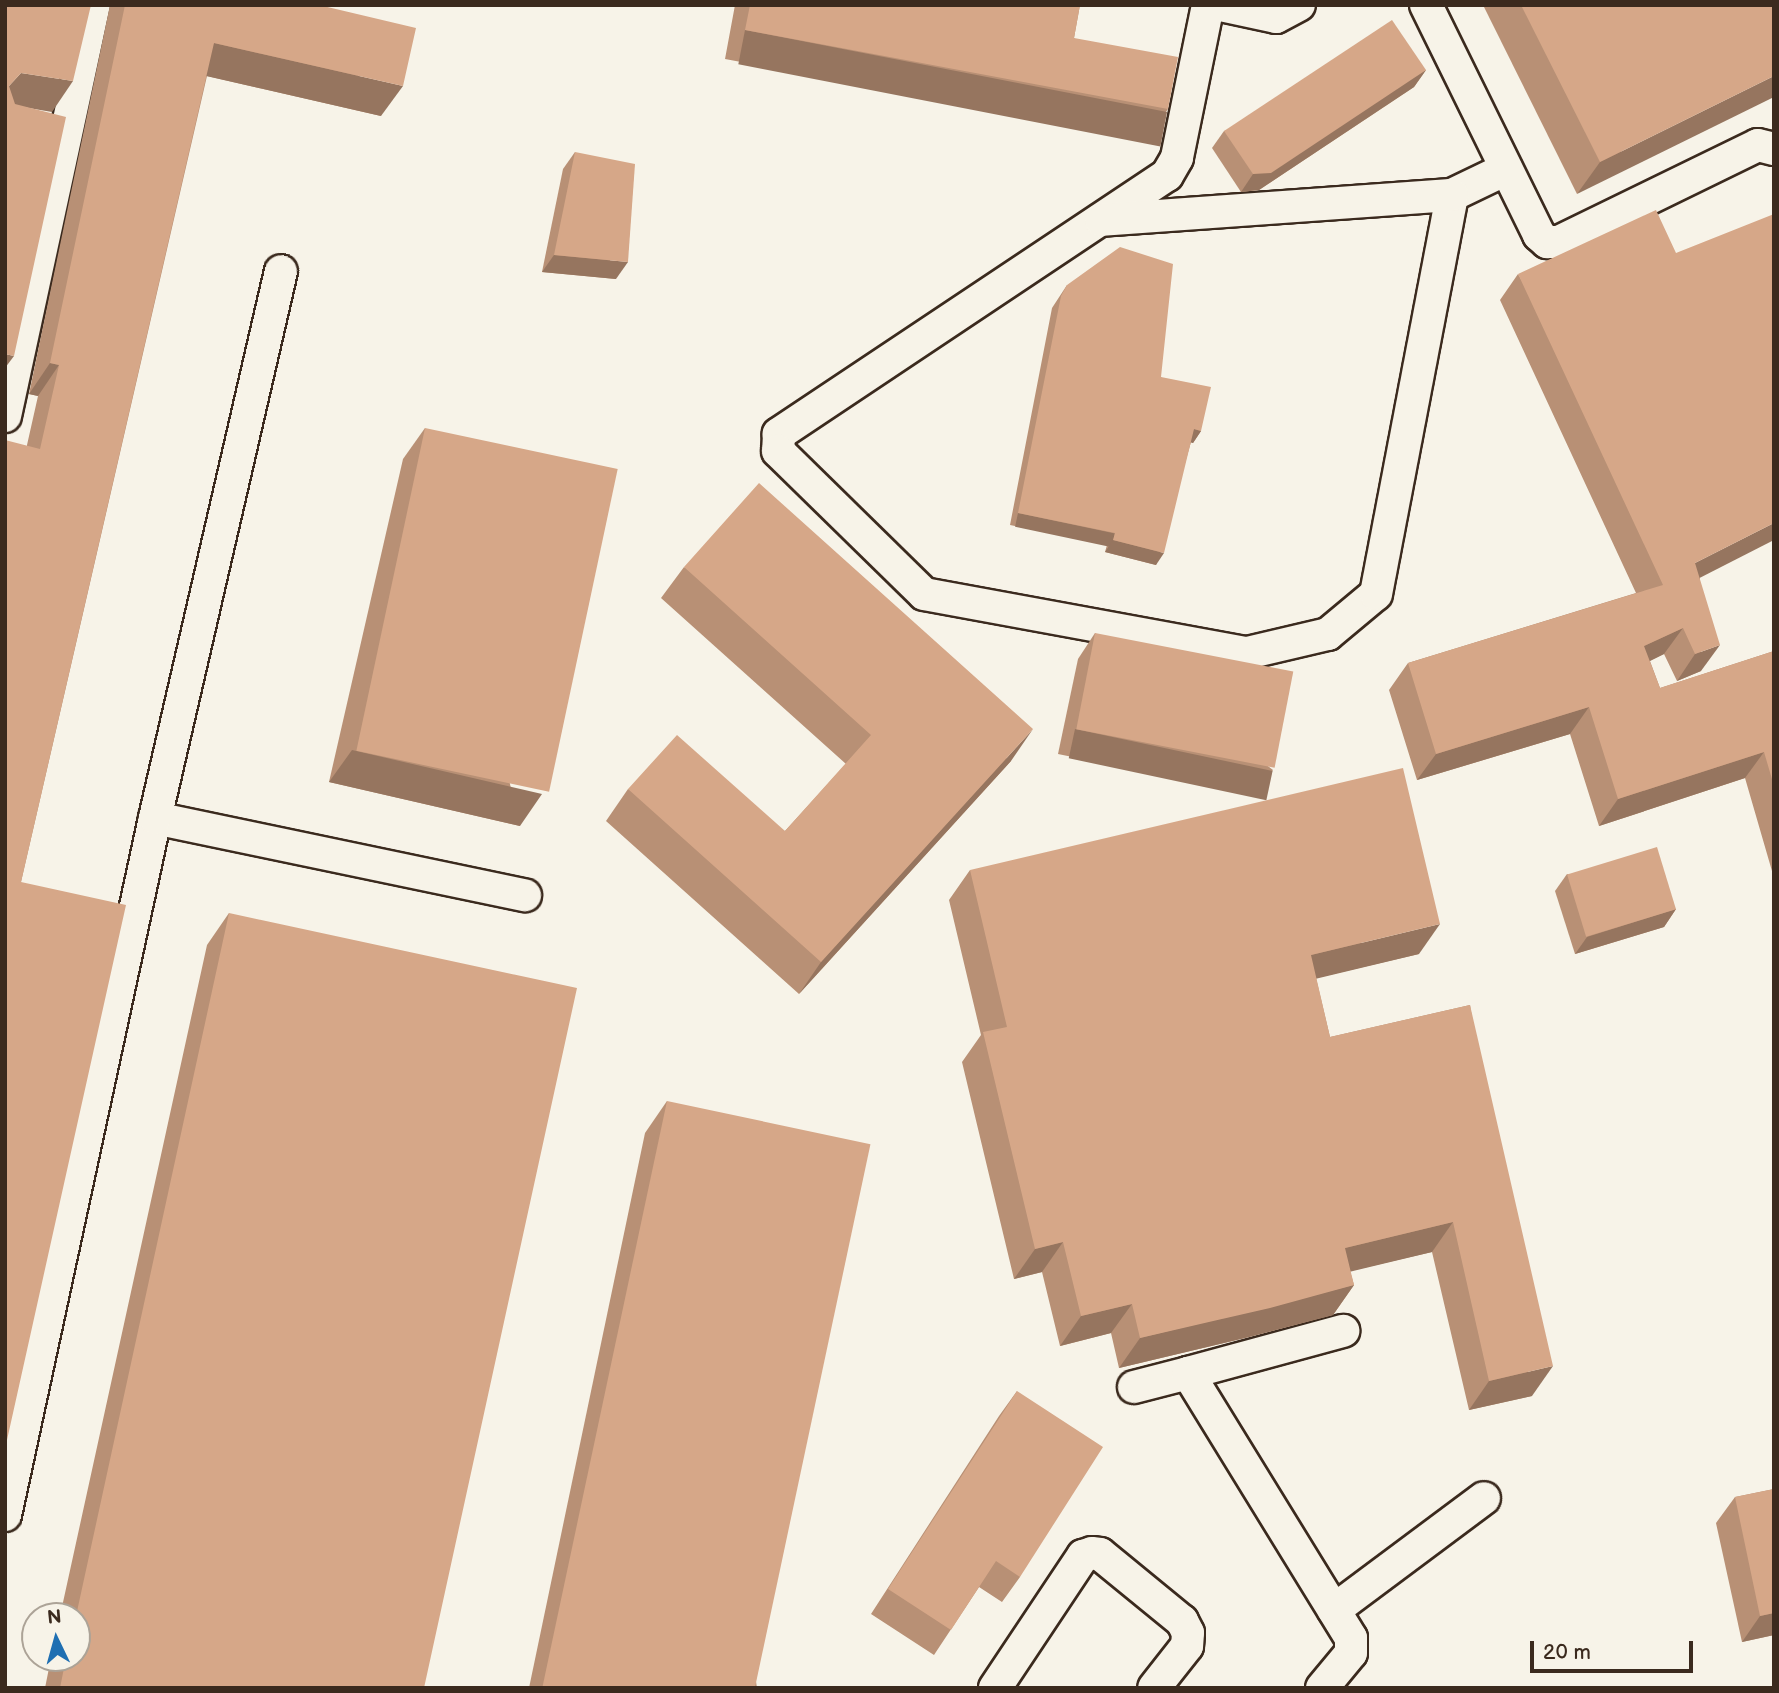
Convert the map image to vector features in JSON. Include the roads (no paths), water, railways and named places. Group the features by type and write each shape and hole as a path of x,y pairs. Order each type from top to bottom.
{"lane":[{"path":"5,416 54,132 94,5"},
{"path":"1208,5 1173,168 1100,220 779,434 778,451 924,594 1247,653 1328,634 1376,594 1452,195"},
{"path":"1221,5 1276,17 1299,5"},
{"path":"1426,5 1539,234 1547,242 1559,242 1758,145 1774,149"},
{"path":"1100,220 1452,195 1506,169"},
{"path":"5,1515 155,818 281,271"},
{"path":"155,818 525,895"},
{"path":"1134,1387 1343,1331"},
{"path":"1188,1373 1334,1610 1352,1645 1322,1688"},
{"path":"1334,1610 1484,1498"},
{"path":"995,1688 1083,1556 1092,1553 1100,1554 1182,1620 1188,1633 1187,1646 1154,1688"}]}
